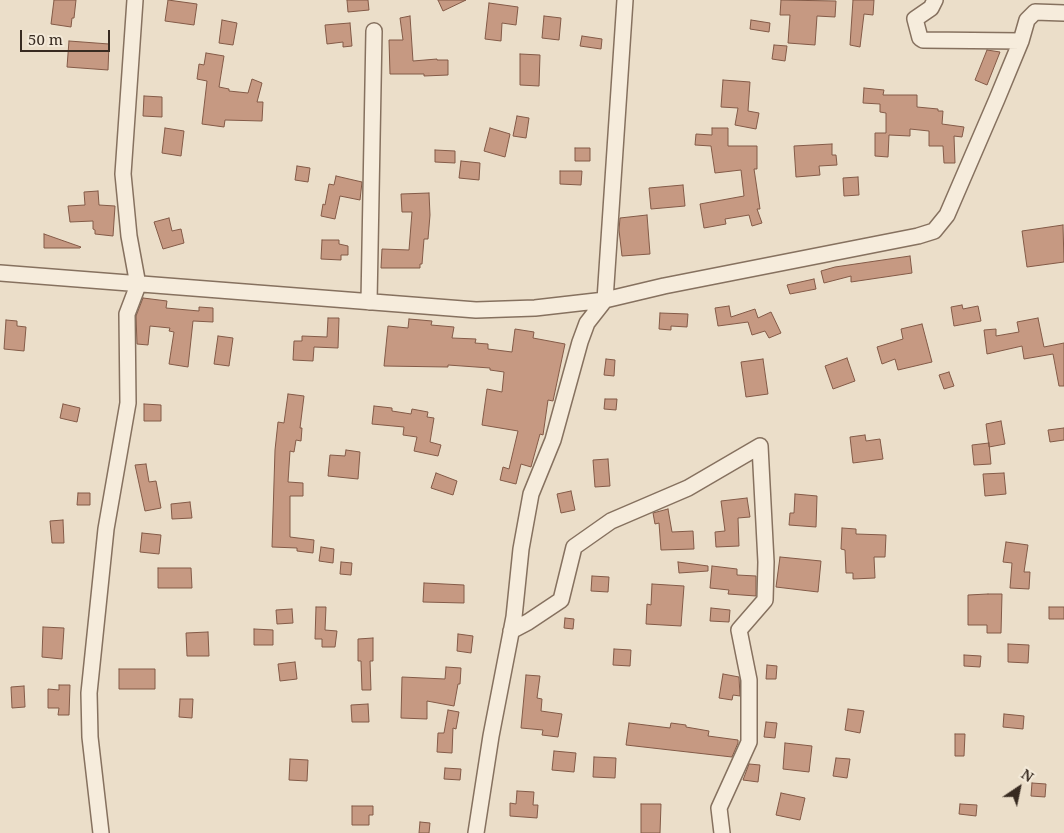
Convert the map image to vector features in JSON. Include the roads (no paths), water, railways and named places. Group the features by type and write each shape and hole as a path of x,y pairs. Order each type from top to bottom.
{"street":[{"path":"100,833 90,737 90,693 106,529 128,403 127,314 138,285 129,236 123,174 135,0"},
{"path":"476,833 491,736 514,617 521,549 531,494 553,440 587,323 605,300 625,0"},
{"path":"935,0 931,8 916,19 920,38 923,40 1020,41"},
{"path":"0,273 476,310 535,308 605,300 664,286 918,236 934,231 947,215 1027,20 1035,12 1064,13"},
{"path":"369,302 374,31"},
{"path":"511,631 561,600 574,547 611,521 688,488 760,446 766,562 765,600 739,630 749,680 749,742 719,808 722,833"}]}
